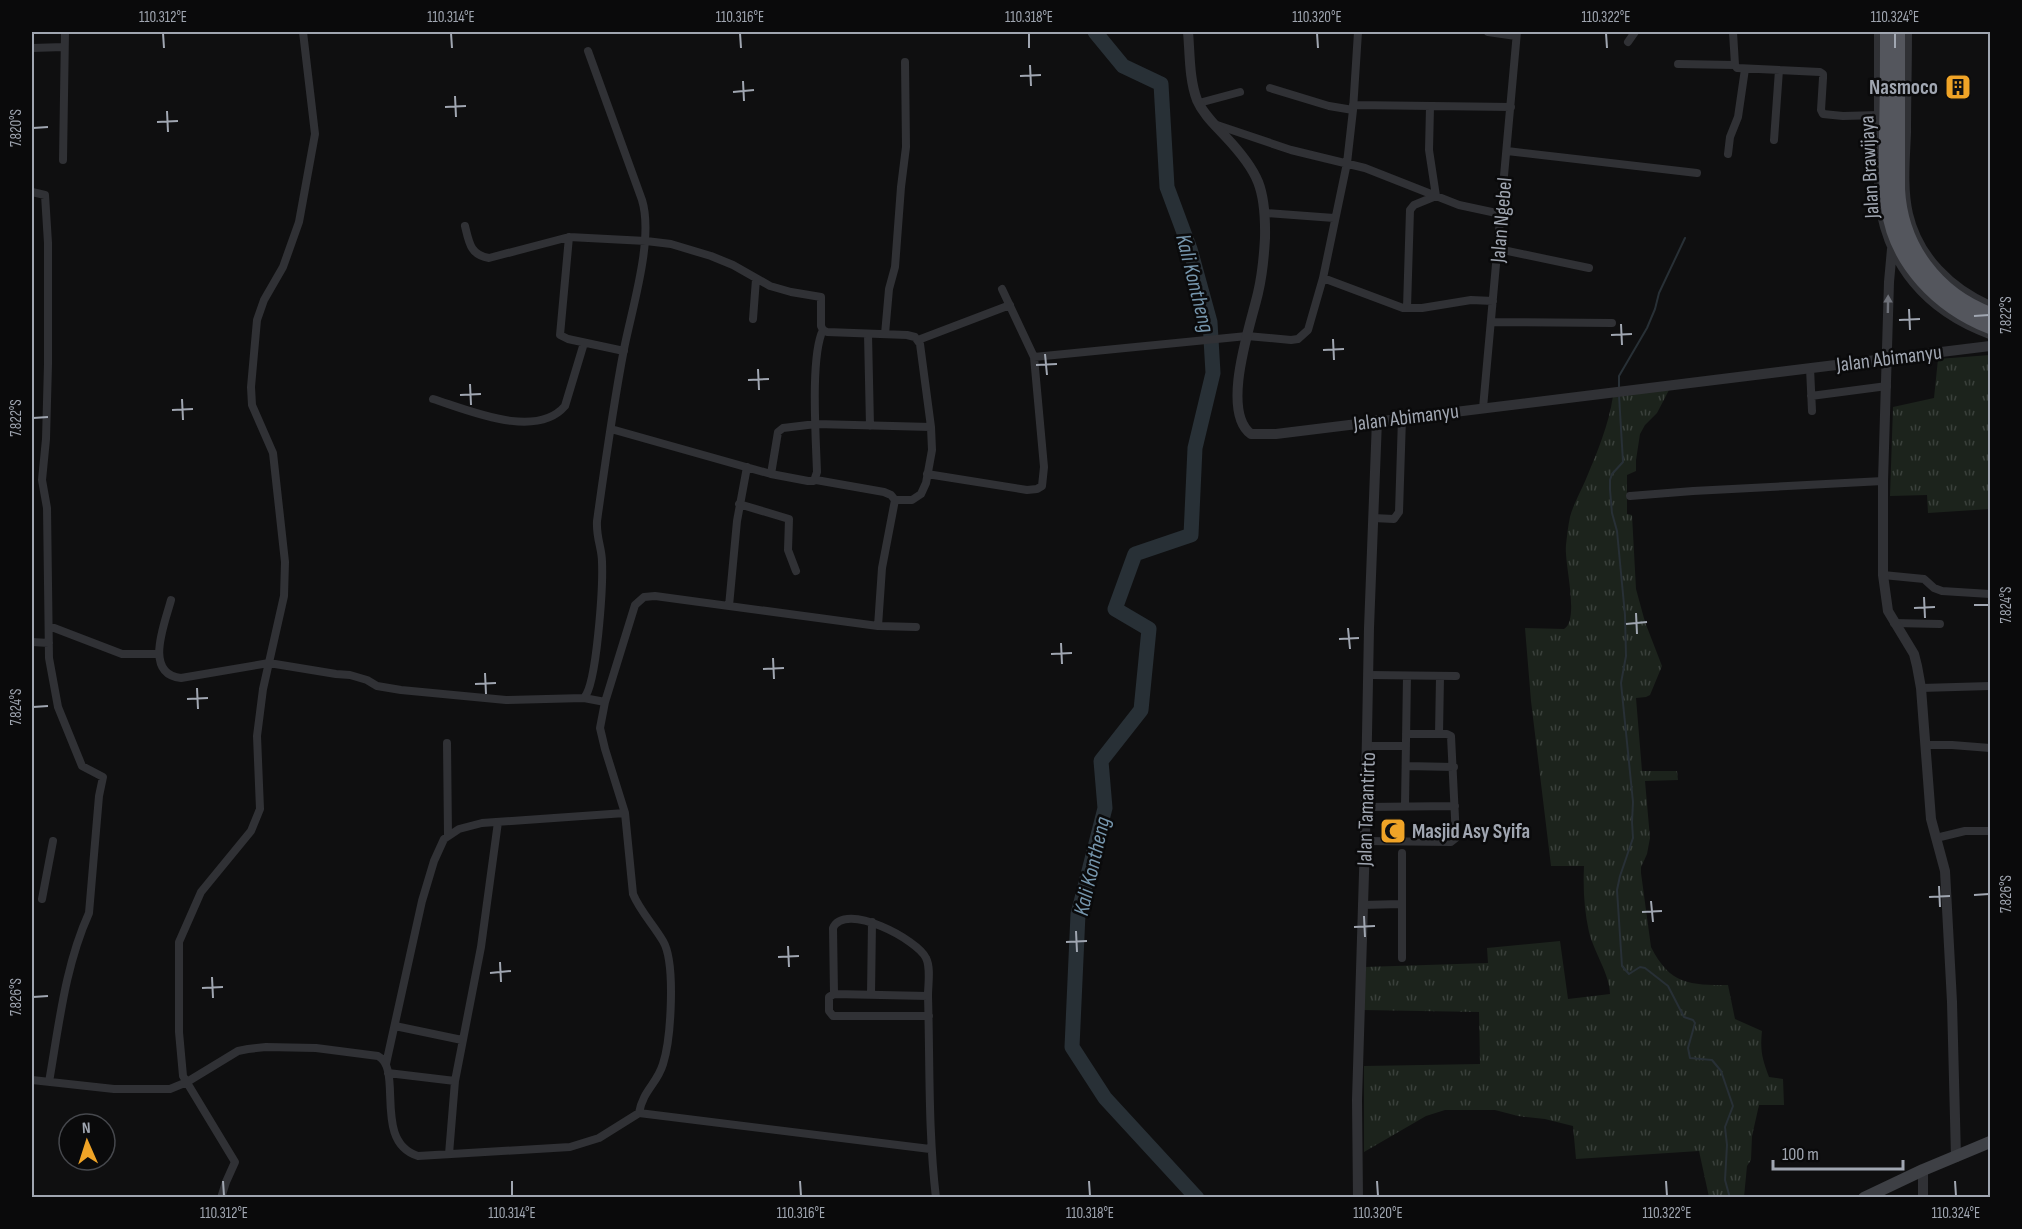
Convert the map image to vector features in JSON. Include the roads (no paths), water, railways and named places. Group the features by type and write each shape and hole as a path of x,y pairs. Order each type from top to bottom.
{"highway":[{"name":"Jalan Brawijaya","path":"1887,32 1887,194 1894,233 1904,255 1930,289 1952,307 1990,327"},
{"name":"Jalan Brawijaya","path":"1898,32 1898,189 1900,212 1906,233 1924,266 1943,287 1990,314"}],"main road":[{"path":"1864,1197 1990,1142"}],"street":[{"path":"63,160 65,32"},
{"path":"221,1197 235,1162 183,1076 179,1032 179,942 201,892 251,831 260,808 257,736 268,663 284,596 285,562 273,453 252,405 251,387 257,320 264,300 283,267 299,222 315,134 303,32"},
{"name":"Jalan Abimanyu","path":"1188,32 1192,82 1199,103 1252,168 1262,191 1265,240 1261,276 1240,359 1238,401 1244,426 1251,434 1276,434 1990,346"},
{"path":"1034,357 1247,336 1291,340 1298,339 1305,334 1310,325 1323,278 1347,163 1358,32"},
{"path":"1488,32 1517,34"},
{"path":"1628,42 1635,32"},
{"path":"1733,32 1735,65"},
{"path":"1879,32 1879,197 1892,249 1912,280 1934,303 1955,318 1990,334"},
{"path":"1907,32 1905,162 1908,214 1920,244 1942,275 1962,291 1990,306"},
{"name":"Jalan Ngebel","path":"1483,408 1517,34"},
{"path":"32,48 64,47"},
{"path":"584,699 592,675 598,629 603,560 598,543 597,521 610,429 646,241 645,209 588,51"},
{"path":"885,334 888,289 896,267 901,187 906,156 905,62"},
{"path":"1678,64 1735,65 1745,69 1820,72 1822,74 1821,112 1823,114 1879,115"},
{"path":"1728,154 1730,137 1738,117 1745,69"},
{"path":"1774,140 1779,70"},
{"path":"1270,88 1329,106 1511,107"},
{"path":"1199,103 1240,92"},
{"path":"1430,106 1429,150 1436,196"},
{"path":"1214,124 1291,150 1375,171 1472,209 1501,214"},
{"path":"1507,151 1697,173"},
{"path":"32,192 45,195 48,243 46,418 42,480 47,508 49,644 53,685 58,707 82,766 103,777 99,796 89,912 65,985 49,1082"},
{"path":"1407,308 1410,210 1414,205 1436,196"},
{"path":"1265,213 1334,218"},
{"path":"465,226 473,251 482,257 505,256 569,237 646,241 671,244 711,256 734,265 756,279 779,289 821,297 823,330 818,344 816,480"},
{"path":"569,237 560,332 564,338 624,351"},
{"path":"1498,249 1589,268"},
{"path":"1892,249 1883,481 1883,575 1886,606 1914,654 1921,688 1931,819 1945,872 1956,1156"},
{"path":"1323,278 1398,308 1422,308 1462,301 1493,301"},
{"path":"753,319 756,279"},
{"path":"927,474 1028,490 1042,486 1044,467 1034,357 1002,289"},
{"path":"918,340 1010,305"},
{"path":"1491,322 1612,323"},
{"path":"823,330 832,333 911,336 918,340"},
{"path":"868,334 870,426"},
{"path":"610,429 771,474 887,493 895,500 907,501 918,497 923,490 932,450 931,427 918,340"},
{"path":"433,399 501,418 529,422 545,419 553,416 565,406 584,343"},
{"path":"1810,368 1812,411"},
{"path":"1811,396 1887,386"},
{"path":"1373,519 1394,519 1399,512 1402,418"},
{"name":"Jalan Tamantirto","path":"1358,1197 1356,1143 1377,420"},
{"path":"771,474 780,429 816,424 931,427"},
{"path":"729,606 739,504 747,467"},
{"path":"1630,496 1883,481"},
{"path":"878,626 882,568 895,500"},
{"path":"739,504 789,519 788,550 795,572"},
{"path":"1883,575 1924,579 1938,590 1990,594"},
{"path":"639,1113 644,1095 655,1080 664,1061 671,981 670,964 664,942 636,902 633,894 625,813 601,738 600,724 630,616 638,601 644,597 655,597 878,626 916,627"},
{"path":"171,600 159,654 163,669 168,674 181,678 268,663 350,675 377,686 401,690 506,700 584,699 605,702"},
{"path":"1894,623 1940,624"},
{"path":"49,626 122,654 159,654"},
{"path":"32,642 49,644"},
{"path":"1369,675 1456,676"},
{"path":"1405,806 1407,676"},
{"path":"1439,734 1440,677"},
{"path":"1921,688 1990,686"},
{"path":"1365,841 1454,841 1456,834 1451,736 1449,734 1406,734"},
{"path":"447,743 448,835"},
{"path":"1925,745 1990,748"},
{"path":"1368,746 1406,746"},
{"path":"1406,766 1454,767"},
{"path":"1366,807 1455,806"},
{"path":"625,813 466,826 448,835 438,850 408,959 387,1069 391,1114 396,1138 402,1148 418,1156 502,1153 570,1147 598,1138 639,1113 930,1149"},
{"path":"449,1154 455,1081 479,958 498,822"},
{"path":"1936,838 1965,831 1990,831"},
{"path":"42,899 53,841"},
{"path":"1402,853 1402,958"},
{"path":"1362,905 1401,904"},
{"path":"834,994 833,932 835,924 844,918 872,922 887,929 923,953 928,962 930,1149 936,1197"},
{"path":"871,995 872,922"},
{"path":"928,996 834,994 829,995 828,998 829,1011 833,1016 928,1016"},
{"path":"395,1026 462,1040"},
{"path":"32,1080 78,1086 143,1090 170,1089 187,1082 238,1051 266,1047 316,1048 378,1056 387,1069"},
{"path":"387,1069 455,1081"},
{"path":"1923,1170 1923,1197"}],"waterway":[{"name":"Kali Kontheng","path":"1095,32 1123,66 1161,84 1167,187 1190,249 1210,322 1213,373 1195,448 1191,535 1135,554 1115,609 1149,629 1141,710 1101,761 1105,808 1078,914 1072,1047 1105,1098 1197,1198"},
{"path":"1619,387 1619,376 1647,328 1659,293 1685,238"},
{"path":"1619,395 1623,462 1612,474 1610,490 1612,513 1617,531 1625,615 1626,656 1621,683 1633,802 1633,838 1617,890 1622,966 1629,974 1640,967 1645,968 1668,986 1684,1017 1695,1023 1688,1048 1690,1058 1712,1060 1721,1071 1733,1106 1725,1127 1727,1145 1725,1180 1730,1198"}],"place":[{"name":"Nasmoco","path":"1958,87"},
{"name":"Masjid Asy Syifa","path":"1393,831"}]}
